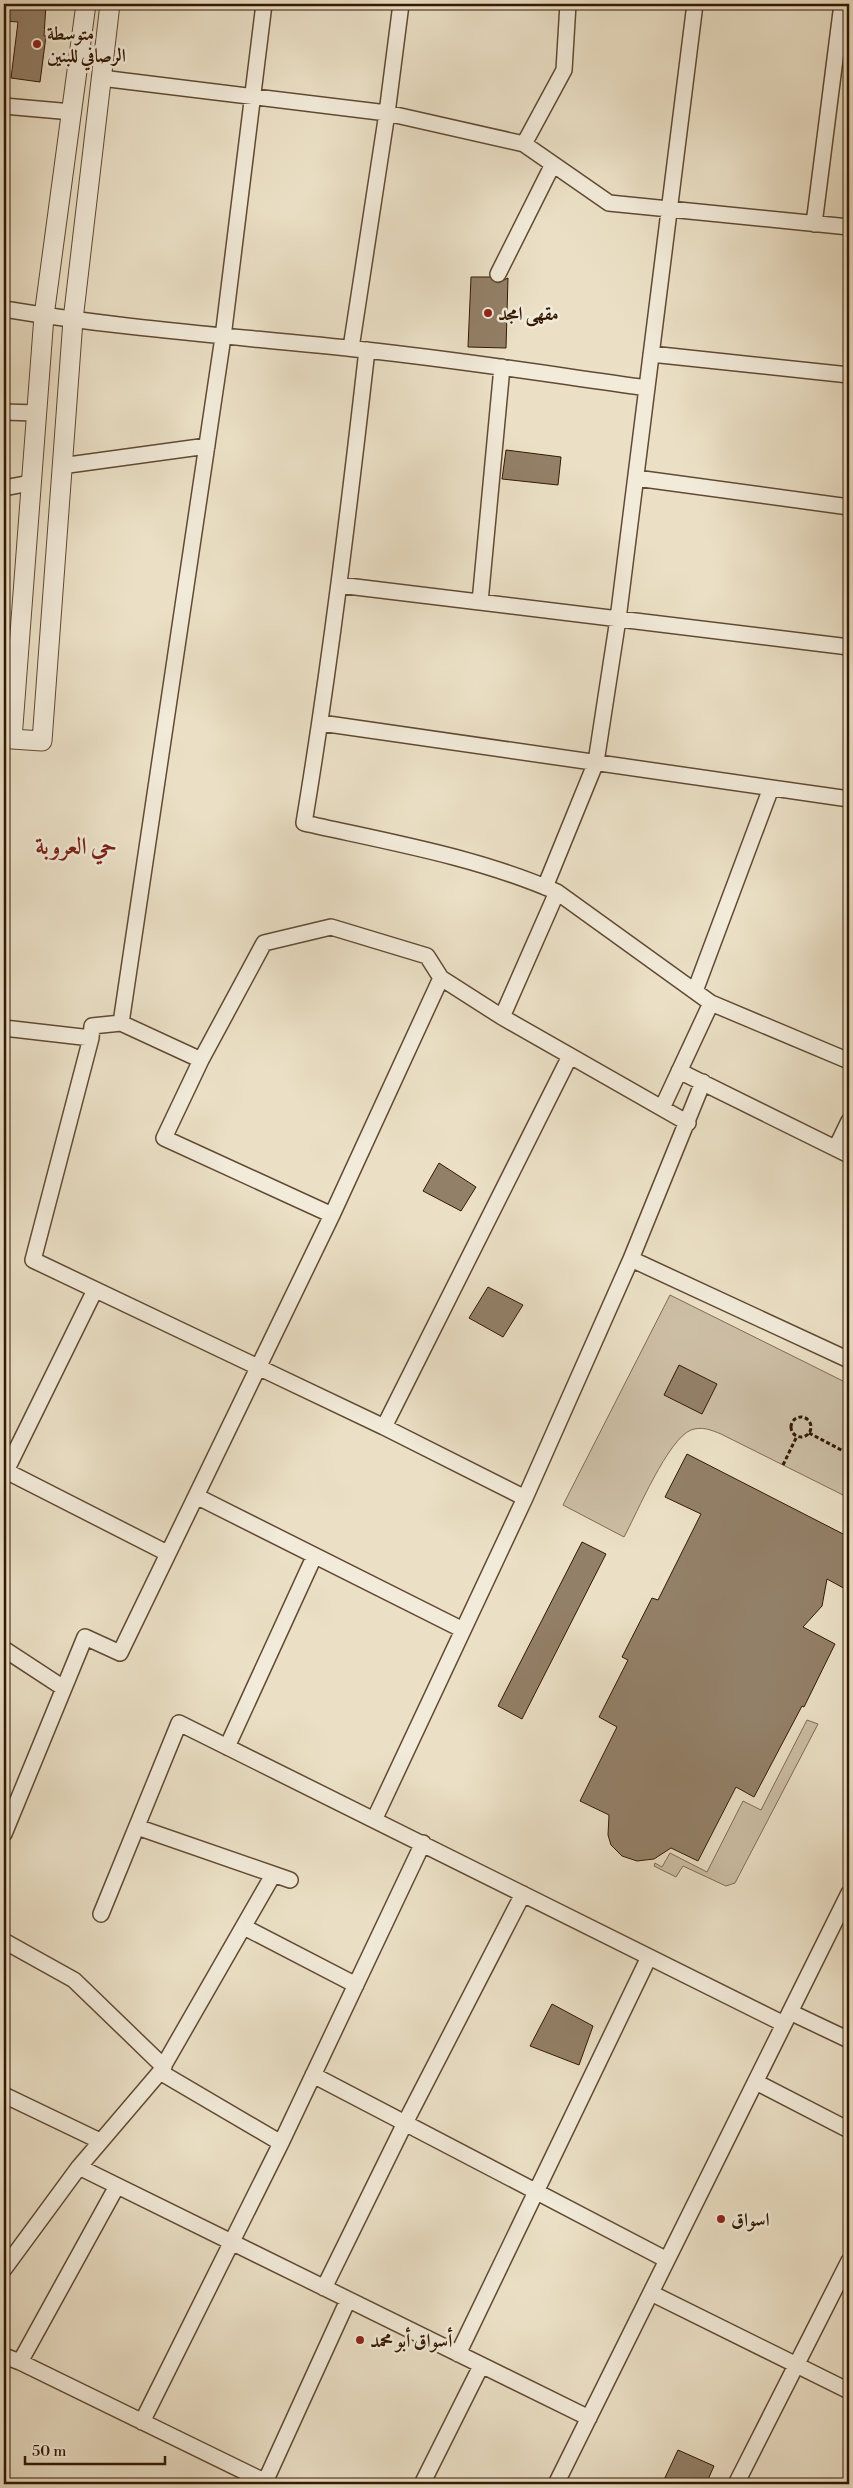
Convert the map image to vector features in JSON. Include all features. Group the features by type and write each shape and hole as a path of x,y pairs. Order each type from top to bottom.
{"street":[{"path":"86,4 44,316 12,739 42,741 72,320 110,4"},
{"path":"121,1023 223,337 264,4"},
{"path":"351,348 387,113 401,4"},
{"path":"524,144 564,70 568,4"},
{"path":"502,1017 551,890 596,762 618,619 695,4"},
{"path":"814,224 842,4"},
{"path":"101,78 387,113 524,144 609,203 849,227"},
{"path":"4,106 72,112"},
{"path":"498,274 554,164"},
{"path":"4,309 72,320 223,337 351,348 647,388"},
{"path":"367,350 321,723 304,823 484,865 551,890 711,1003 849,1061"},
{"path":"651,354 849,375"},
{"path":"480,602 502,368"},
{"path":"4,412 36,413"},
{"path":"61,466 207,446"},
{"path":"636,478 849,507"},
{"path":"4,488 30,483"},
{"path":"339,585 849,648"},
{"path":"321,723 849,799"},
{"path":"695,991 771,788"},
{"path":"332,1215 164,1138 202,1060 264,943 332,927 426,956 440,978 502,1017 662,1106 688,1123"},
{"path":"4,1834 7,1816 84,1637 120,1652 332,1215 440,978"},
{"path":"662,1106 711,1003"},
{"path":"202,1060 121,1023 92,1026 91,1038 33,1260 384,1427 525,1498"},
{"path":"4,1028 91,1038"},
{"path":"384,1427 570,1056"},
{"path":"679,1070 843,1151 849,1122"},
{"path":"374,1818 525,1498 632,1259 703,1082"},
{"path":"632,1259 849,1360"},
{"path":"95,1290 9,1453 5,1473 167,1553"},
{"path":"9,1453 26,1482"},
{"path":"196,1496 314,1557 463,1630"},
{"path":"227,1747 314,1557"},
{"path":"4,1649 62,1687"},
{"path":"101,1914 179,1723 374,1818 649,1957 787,2018 849,2040"},
{"path":"137,1827 290,1880"},
{"path":"142,2422 281,2143 423,1843"},
{"path":"4,2269 79,2167 162,2069 273,1875"},
{"path":"556,2484 849,1893"},
{"path":"324,2288 405,2123 523,1894"},
{"path":"244,1927 356,1985"},
{"path":"4,1941 74,1980 162,2069 281,2143"},
{"path":"458,2354 649,1957"},
{"path":"313,2075 667,2260"},
{"path":"756,2082 849,2130"},
{"path":"4,2095 100,2141"},
{"path":"79,2167 589,2418"},
{"path":"20,2362 117,2186"},
{"path":"736,2484 849,2261"},
{"path":"651,2293 849,2391"},
{"path":"4,2356 20,2362 268,2483 348,2300"},
{"path":"422,2484 481,2366"}],"path":[{"path":"799,1418 808,1421 811,1427 809,1433 804,1437 797,1436 791,1426 794,1421 799,1418"},
{"path":"809,1433 849,1454"},
{"path":"783,1465 797,1436"}],"shaded area":[{"path":"670,1295 849,1384 849,1498 721,1434 699,1428 691,1430 682,1436 663,1461 624,1537 563,1505"},
{"path":"807,1720 818,1724 735,1883 726,1886 683,1866 676,1877 654,1866 655,1863 662,1867 670,1853 707,1872 743,1801 761,1810"}],"building":[{"path":"4,4 46,4 44,36 46,36 40,82 11,78 18,22 4,21"},
{"name":"مقهى امجد","path":"471,277 490,277 498,283 508,278 506,348 468,347"},
{"path":"506,450 561,457 558,485 502,479"},
{"path":"439,1163 476,1187 461,1211 423,1191"},
{"path":"488,1287 523,1305 503,1337 469,1318"},
{"path":"679,1365 717,1384 702,1414 664,1395"},
{"path":"687,1454 849,1537 849,1591 827,1579 822,1606 803,1627 835,1644 804,1707 802,1706 754,1797 736,1787 698,1861 671,1848 654,1859 637,1861 622,1856 611,1845 608,1835 609,1815 580,1801 617,1727 599,1717 628,1660 622,1657 652,1598 658,1600 701,1514 665,1497"},
{"path":"582,1542 606,1554 522,1719 498,1706"},
{"path":"552,2004 593,2026 579,2065 530,2046"},
{"path":"678,2450 714,2466 706,2484 662,2484"}],"place":[{"name":"متوسطة الرصافي للبنين","path":"37,44"},
{"name":"مقهى امجد","path":"488,313"},
{"name":"اسواق","path":"721,2219"},
{"name":"أسواق أبو محمد","path":"360,2340"}],"district":[{"name":"حي العروبة","path":"76,846"}]}
